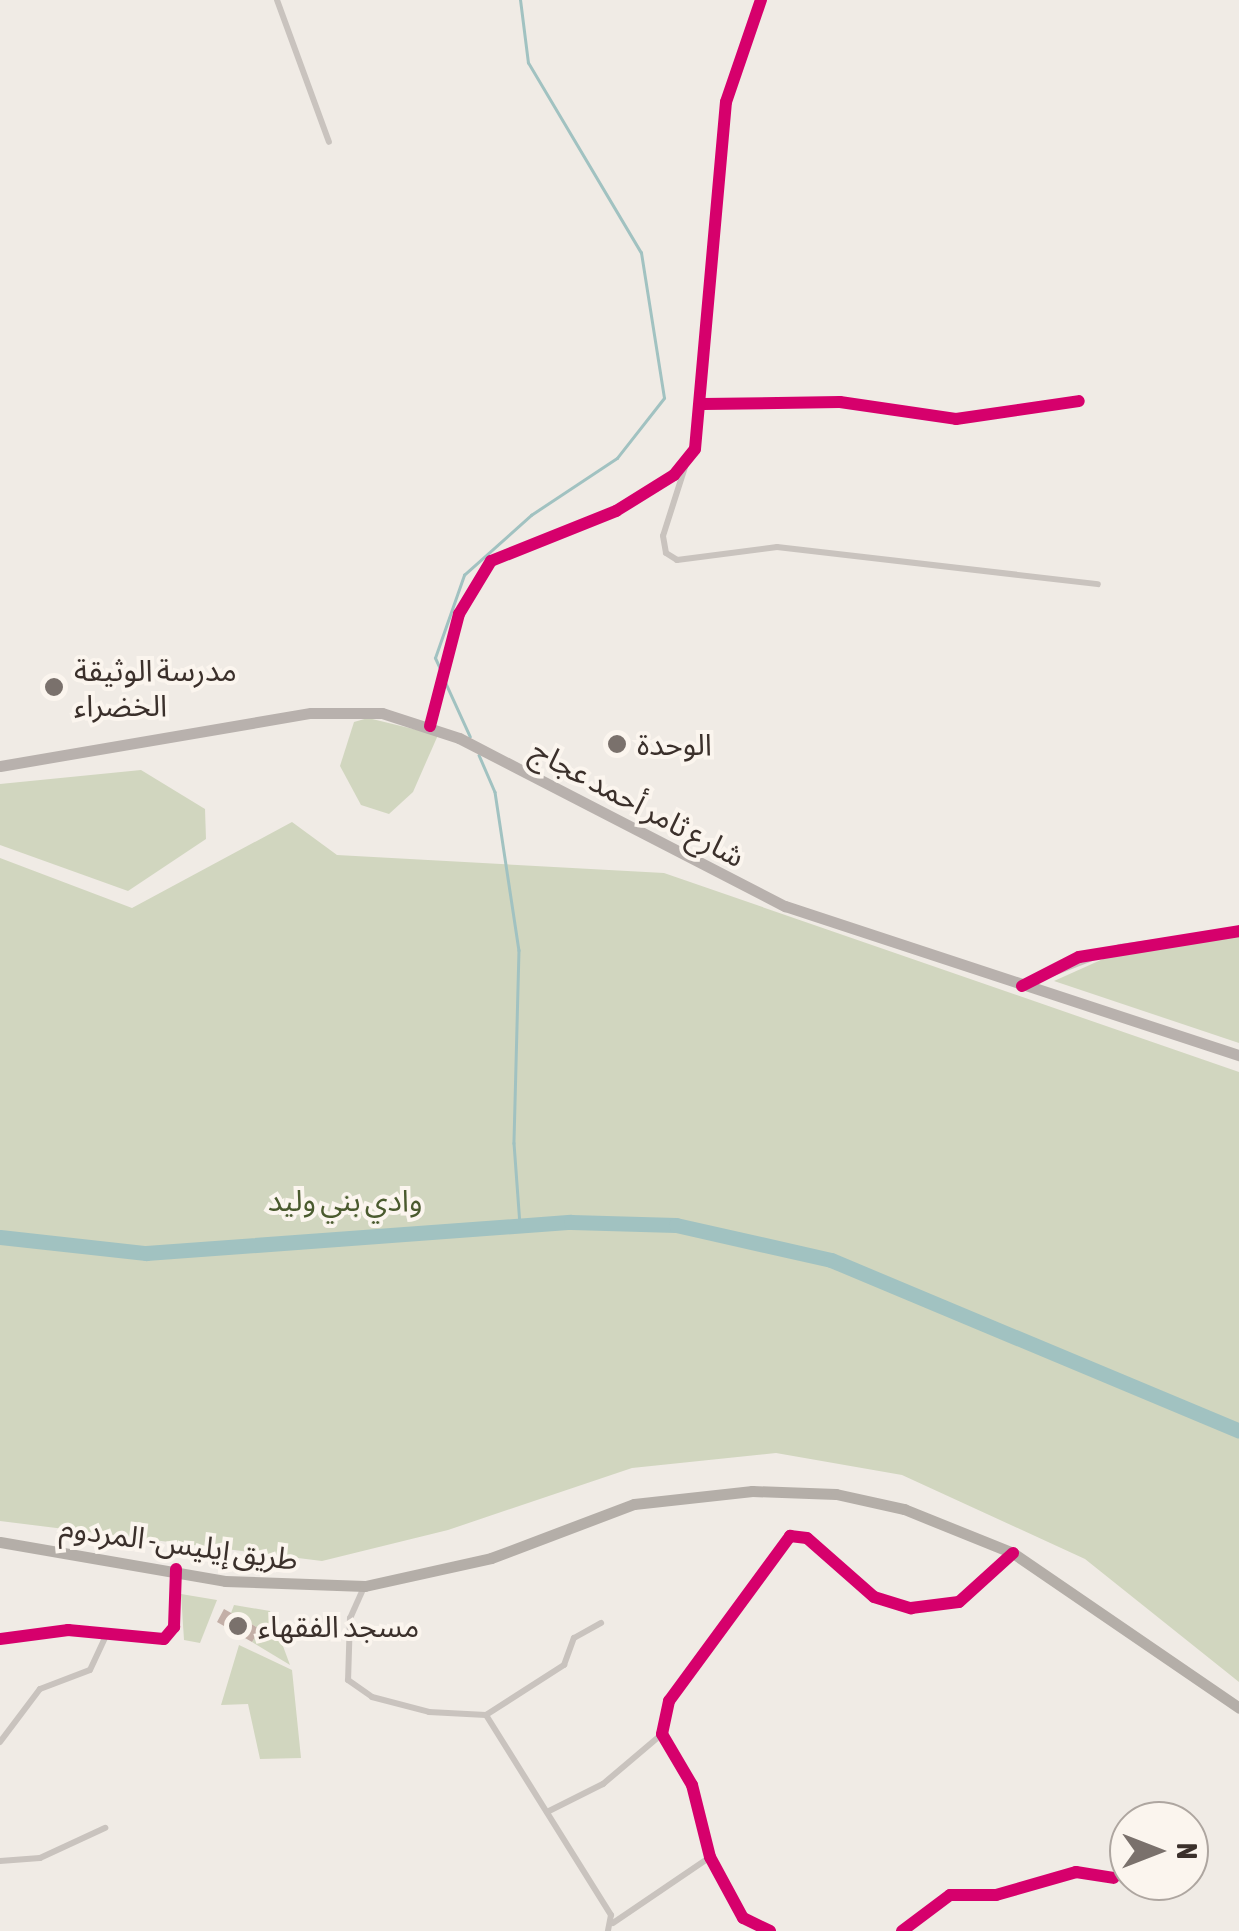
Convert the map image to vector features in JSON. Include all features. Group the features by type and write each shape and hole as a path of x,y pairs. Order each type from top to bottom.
{"highway":[{"name":"طريق إيليس- المردوم","path":"0,1542 268,1585 364,1586 490,1558 634,1504 752,1490 836,1494 904,1509 1013,1553 1239,1708"}],"main road":[{"name":"شارع ثامر أحمد عجاج","path":"0,766 310,713 371,711 430,726 726,880 1022,986 1239,1055"}],"street":[{"path":"277,0 329,142"},
{"path":"761,0 726,102 703,404 663,536 666,552 678,560 777,547 1098,584"},
{"path":"703,404 840,402 956,419 1078,401"},
{"path":"430,726 459,614 491,561 582,528 685,465"},
{"path":"1022,986 1079,957 1168,936 1239,931"},
{"path":"548,1812 603,1784 662,1734 668,1701 790,1536 808,1538 874,1597 912,1608 959,1602 1013,1553"},
{"path":"0,1639 107,1634 169,1636 176,1569"},
{"path":"364,1586 346,1643 352,1685 430,1712 486,1715 564,1665 574,1638 601,1623"},
{"path":"0,1742 40,1689 90,1670 107,1634"},
{"path":"486,1715 613,1923"},
{"path":"662,1734 692,1786 710,1857 743,1918 770,1931"},
{"path":"0,1861 40,1858 106,1828"},
{"path":"608,1931 613,1923 710,1857"},
{"path":"902,1931 950,1895 996,1895 1076,1872 1109,1877"}],"green space":[{"path":"368,718 438,735 413,792 389,814 361,805 340,766 354,722"},
{"path":"141,770 205,809 206,839 128,891 0,845 0,784"},
{"name":"وادي بني وليد","path":"292,822 337,855 664,873 1239,1072 1239,1682 1085,1559 902,1475 776,1453 632,1468 448,1530 322,1561 0,1521 0,858 132,908"},
{"path":"1239,937 1239,1043 1054,981 1103,959 1189,938"},
{"path":"181,1594 217,1600 200,1643 184,1640"},
{"path":"234,1605 270,1611 290,1665 252,1642 260,1629 231,1613"},
{"path":"239,1645 292,1670 301,1758 260,1759 248,1704 221,1705"}],"building":[{"name":"مسجد الفقهاء","path":"224,1609 260,1629 252,1642 217,1622"}],"waterway":[{"path":"441,671 435,658 464,575 531,515 617,458 664,398 641,253 528,63 520,0"},
{"path":"444,679 470,736"},
{"path":"479,755 495,792 519,950 514,1143 520,1225"},
{"name":"وادي بني وليد","path":"0,1237 146,1253 571,1222 676,1225 831,1260 1239,1431"}],"cycle path":[{"path":"430,726 459,614 491,561 616,511 674,475 695,449 726,102 761,0"},
{"path":"703,404 840,402 956,419 1079,401"},
{"path":"1022,986 1079,957 1239,931"},
{"path":"770,1931 743,1918 710,1857 692,1785 662,1734 669,1701 790,1536 807,1538 874,1597 911,1608 959,1602 1013,1553"},
{"path":"0,1639 68,1630 164,1639 174,1627 176,1569"},
{"path":"902,1931 950,1895 996,1895 1076,1872 1109,1877"}],"place":[{"name":"مدرسة الوثيقة الخضراء","path":"54,687"},
{"name":"الوحدة","path":"617,744"},
{"name":"مسجد الفقهاء","path":"238,1626"}]}
